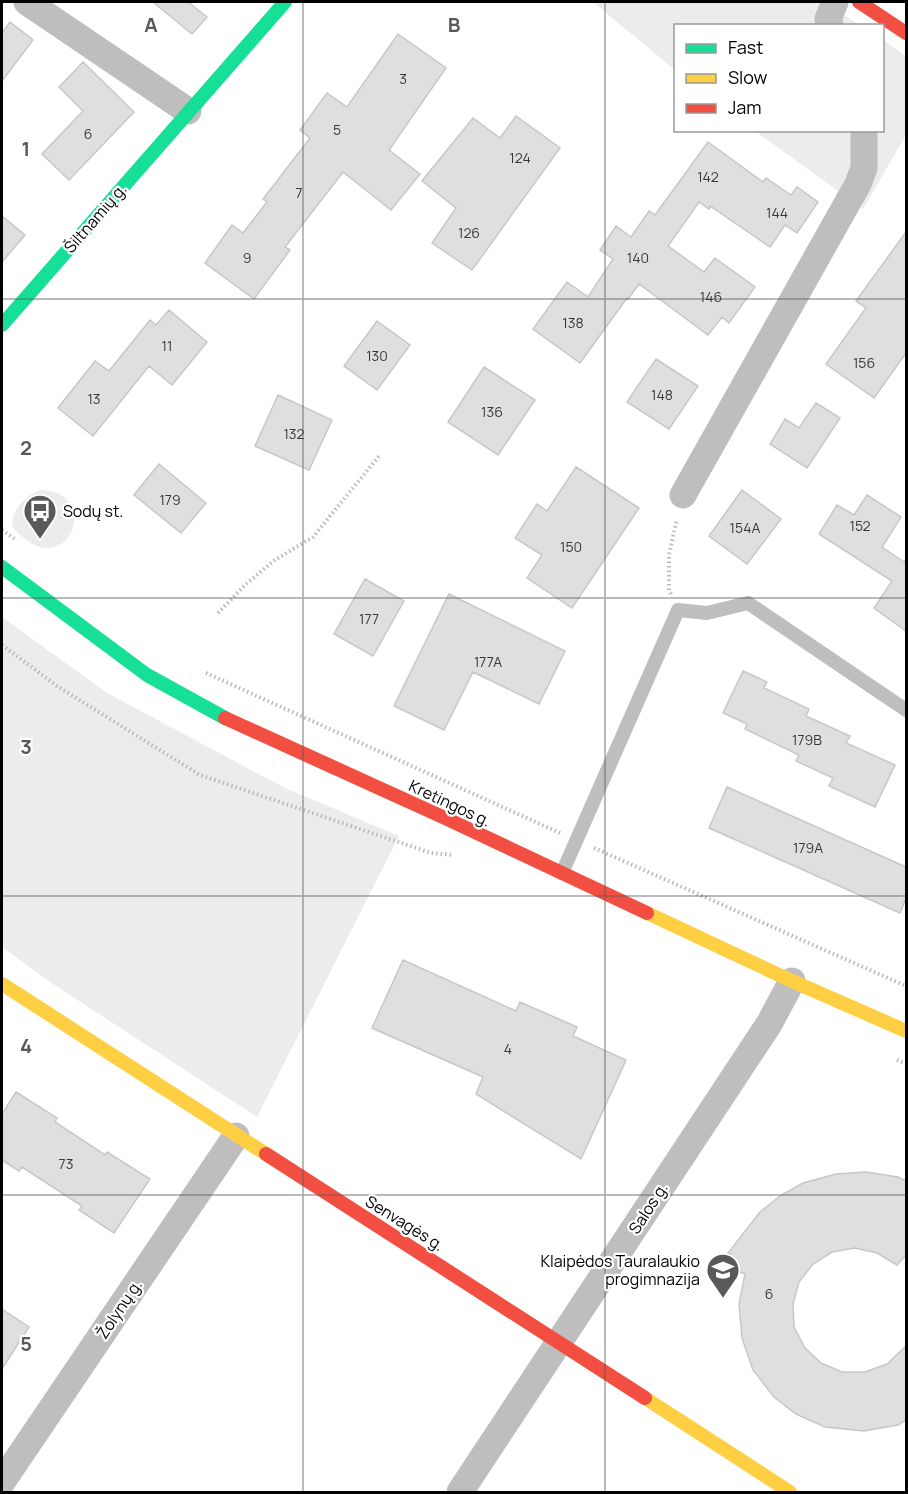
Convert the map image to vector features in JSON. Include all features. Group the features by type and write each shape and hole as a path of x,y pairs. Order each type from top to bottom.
{"street":[{"path":"27,2 188,111"},
{"name":"Šiltnamių g.","path":"2,326 285,2"},
{"path":"829,24 828,19 835,2"},
{"path":"859,2 906,33"},
{"path":"882,17 898,15"},
{"path":"683,495 858,184 864,168 864,132"},
{"name":"Kretingos g.","path":"2,567 147,675 213,713 792,981 906,1031"},
{"name":"Salos g.","path":"459,1492 769,1024 792,981"},
{"name":"Senvagės g.","path":"2,984 236,1136 561,1341 790,1492"},
{"name":"Žolynų g.","path":"2,1482 236,1136"}],"lane":[{"path":"562,873 678,610 707,613 748,603 906,710"}],"path":[{"path":"218,613 246,584 275,560 313,537 379,456"},
{"path":"678,610 669,590 669,555 683,495"},
{"path":"2,530 21,544"},
{"path":"2,645 57,686 200,775 431,854 461,855"},
{"path":"201,671 906,986"},
{"path":"896,1060 906,1064"}],"shaded area":[{"path":"593,2 825,2 858,24 674,24 674,69"},
{"path":"884,41 906,56 906,135 863,209 756,132 884,132"},
{"path":"40,490 59,494 70,503 74,515 73,528 67,539 57,546 44,548 28,541 12,525 21,503"},
{"path":"2,617 107,693 283,787 399,836 257,1117 53,984 2,947"}],"building":[{"path":"153,2 188,2 207,17 192,34"},
{"path":"10,22 33,40 2,81 2,33"},
{"path":"398,34 446,68 389,150 420,174 391,210 343,172 285,247 290,250 254,299 205,263 232,225 243,233 267,202 263,199 310,138 300,130 327,93 347,107"},
{"path":"83,62 134,112 69,180 42,154 83,111 59,87"},
{"path":"516,116 560,148 472,270 432,243 456,208 422,181 473,118 500,138"},
{"path":"708,142 763,182 766,178 791,195 797,187 818,202 797,233 785,225 770,247 710,206 709,209 699,202 668,246 704,272 715,258 755,287 729,323 722,317 708,335 639,284 580,363 533,329 567,282 588,297 613,259 600,250 616,226 631,237 649,211 655,215"},
{"path":"2,216 25,235 2,262"},
{"path":"906,232 906,353 874,398 826,364 866,308 856,301"},
{"path":"169,310 207,342 172,385 149,366 93,436 58,408 95,361 109,371 150,320 156,325"},
{"path":"377,321 410,345 377,390 344,366"},
{"path":"656,359 698,386 669,429 627,402"},
{"path":"484,367 535,400 498,455 448,422"},
{"path":"278,395 332,420 309,470 255,446"},
{"path":"816,403 840,418 807,468 770,444 785,419 799,428"},
{"path":"159,464 206,503 181,533 134,495"},
{"path":"576,467 639,508 572,608 527,578 542,555 515,538 537,504 547,511"},
{"path":"742,490 781,519 747,564 709,536"},
{"path":"867,495 901,517 882,547 904,562 906,559 906,631 874,608 892,581 819,534 837,505 854,515"},
{"path":"365,579 404,601 373,656 334,634"},
{"path":"449,594 565,651 539,704 473,672 444,730 394,706"},
{"path":"743,671 767,682 764,688 809,709 806,716 850,736 846,743 895,765 875,807 829,786 833,778 796,761 799,755 745,729 747,724 723,713"},
{"path":"727,787 906,867 906,898 900,913 709,828"},
{"path":"403,960 516,1011 520,1002 577,1027 573,1036 626,1060 581,1159 476,1094 483,1077 372,1028"},
{"path":"16,1092 57,1118 55,1122 105,1155 107,1152 150,1179 114,1233 79,1210 82,1206 22,1167 19,1171 2,1160 2,1114"},
{"path":"866,1172 898,1177 906,1181 906,1255 897,1265 877,1253 855,1248 832,1252 813,1264 799,1282 793,1304 794,1327 805,1348 821,1363 842,1372 865,1372 887,1364 906,1346 906,1420 898,1425 864,1431 825,1427 796,1414 774,1397 753,1370 742,1338 739,1304 745,1274 725,1266 731,1254 728,1253 760,1212 780,1196 803,1183 836,1174"},
{"path":"2,1309 29,1327 2,1369"}],"traffic: fast":[{"path":"2,325 285,2"},
{"path":"2,567 147,675 225,718"}],"traffic: slow":[{"path":"647,913 906,1031"},
{"path":"2,984 266,1154"},
{"path":"645,1398 790,1492"}],"traffic: jam":[{"path":"859,2 906,33"},
{"path":"225,718 647,913"},
{"path":"266,1154 645,1398"}],"place":[{"name":"Sodų st.","path":"40,540"},
{"name":"Klaipėdos Tauralaukio progimnazija","path":"723,1299"}]}
